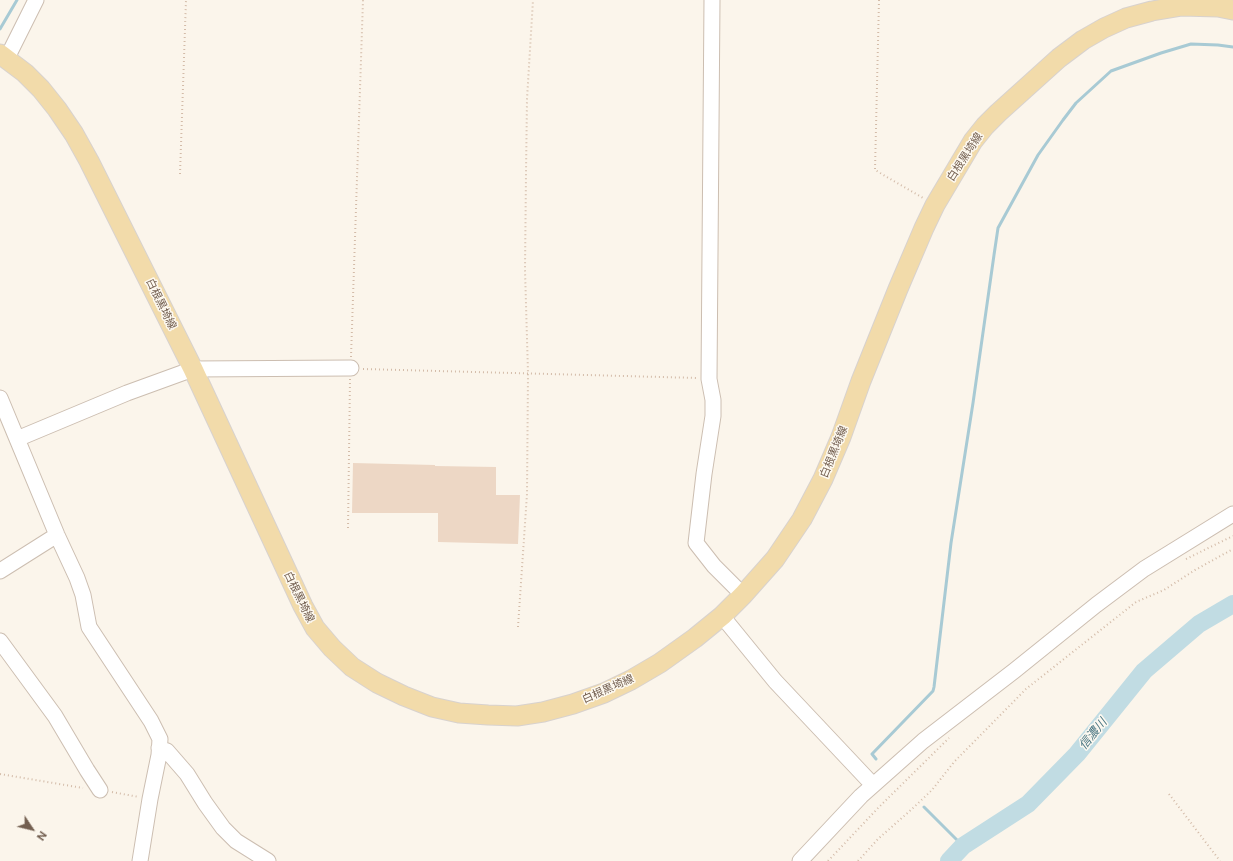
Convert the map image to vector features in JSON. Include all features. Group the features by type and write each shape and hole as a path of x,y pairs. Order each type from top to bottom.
{"main road":[{"name":"白根黒埼線","path":"3,56 25,73 41,89 57,109 74,134 103,187 193,369 303,606 315,628 332,648 352,666 377,683 404,696 432,707 459,713 517,716 543,712 573,704 604,693 631,680 660,663 695,638 722,616 744,595 775,559 802,519 820,485 841,437 861,381 912,254 935,205 973,141 985,126 1059,58 1083,40 1104,28 1126,18 1181,3 1233,10"}],"street":[{"path":"3,56 36,0"},
{"path":"712,0 709,378 714,400 696,543 714,566 744,595"},
{"path":"17,439 127,393 193,369 351,368"},
{"path":"0,398 77,578 83,595 89,627 151,720 160,739 159,755 140,861"},
{"path":"800,861 873,785 923,741 1144,569 1233,514"},
{"path":"0,571 58,536"},
{"path":"722,616 775,681 873,785"},
{"path":"0,641 55,716 100,790"},
{"path":"159,748 167,751 187,774 223,828 236,841 268,861"}],"path":[{"path":"180,174 186,0"},
{"path":"348,528 351,368 363,0"},
{"path":"518,627 527,494 528,373 525,270 526,165 527,99 534,0"},
{"path":"879,0 875,170 935,205"},
{"path":"351,368 709,378"},
{"path":"858,861 878,839 932,790 954,762 1026,689 1136,602 1164,590 1195,570 1233,549"},
{"path":"828,861 879,807 952,735"},
{"path":"0,774 150,799"},
{"path":"1169,794 1220,861"}],"building":[{"path":"353,463 496,467 496,495 520,495 518,544 438,542 438,513 352,513"}],"waterway":[{"path":"0,29 17,0"},
{"path":"876,759 872,754 933,691 934,687 951,543 998,228 1038,155 1063,120 1076,103 1111,71 1191,44 1233,47"},
{"name":"信濃川","path":"949,861 963,846 1028,804 1077,754 1144,671 1199,624 1233,604"},
{"path":"924,807 963,846"}]}
